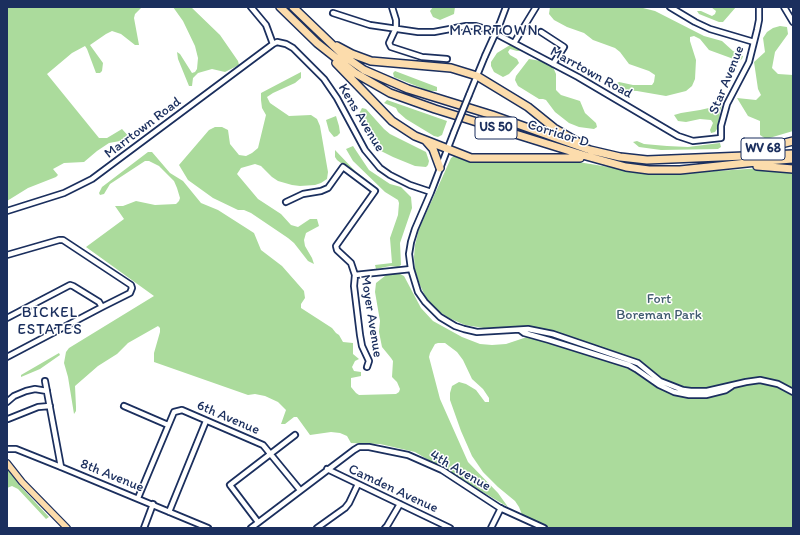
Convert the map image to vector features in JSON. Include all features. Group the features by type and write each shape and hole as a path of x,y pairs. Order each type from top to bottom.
{"highway":[{"name":"Corridor D","path":"280,7 317,43 355,73 390,93 442,111 602,160 626,167 649,170 680,170 793,159"},
{"name":"Corridor D","path":"293,7 344,56 364,70 408,90 492,115 590,150 620,157 647,160 793,154"},
{"path":"329,42 352,54 371,61 451,68 477,76 528,107 554,128 590,150"},
{"path":"317,43 392,121 415,136 471,158 572,157 602,160"},
{"path":"423,139 433,149 440,168"},
{"name":"WV 68","path":"734,156 793,141"},
{"name":"WV 68","path":"743,164 793,169"}],"main road":[{"path":"7,463 22,482 67,528"}],"street":[{"path":"251,7 266,25 273,44"},
{"path":"392,7 396,20 396,28 389,43 391,47 422,57 446,59"},
{"path":"506,7 447,148 411,242 410,270 418,292 436,314 464,330 478,332 528,329 540,331 638,363 660,381 675,388 691,391 712,392"},
{"path":"514,44 536,7"},
{"path":"670,7 710,29 754,42"},
{"name":"Star Avenue","path":"721,138 723,116 732,93 743,76 749,62 759,20 759,7"},
{"path":"784,7 793,22"},
{"name":"Marrtown Road","path":"333,14 370,25 418,32 434,32 466,26 476,26 489,30 584,80 678,136 693,140 721,138"},
{"path":"541,32 564,47 553,64"},
{"name":"Marrtown Road","path":"7,211 53,197 92,179 273,44 281,42"},
{"name":"Kens Avenue","path":"281,42 293,48 324,79 337,98 365,150 380,168 410,185 431,192"},
{"name":"Moyer Avenue","path":"286,202 303,194 321,191 328,188 343,167 375,191 336,246 337,250 351,263 355,275 354,286 360,335 362,346 369,361 367,367"},
{"path":"7,255 63,240 131,285 131,291 7,357"},
{"path":"355,275 410,270"},
{"path":"7,318 70,285 99,302 102,307"},
{"path":"520,330 524,333 606,358 636,369 659,385 674,392 698,395 726,390 732,386 760,380 778,384 793,392"},
{"path":"606,358 608,352"},
{"path":"45,381 61,467"},
{"path":"7,402 14,396 26,391 35,389 47,391"},
{"path":"8,419 38,407 50,406"},
{"path":"124,406 168,425 138,498"},
{"name":"6th Avenue","path":"168,425 174,412 182,410 263,445 300,490"},
{"path":"169,512 206,421"},
{"path":"258,522 230,485 295,435"},
{"name":"4th Avenue","path":"251,528 327,469 359,447 369,447 408,455 442,470 501,508 544,528"},
{"name":"8th Avenue","path":"7,449 16,449 153,504 208,528"},
{"name":"Camden Avenue","path":"327,469 400,504 441,526 450,528"},
{"path":"317,528 345,508 358,484"},
{"path":"144,528 153,504"},
{"path":"385,528 400,504"},
{"path":"492,528 501,508"}],"green space":[{"path":"7,7 142,7 135,14 134,18 139,45 135,45 121,34 112,31 90,45 103,63 102,71 100,73 96,73 85,46 72,53 47,74 99,138 107,138 122,129 131,139 109,143 84,162 64,163 53,169 58,175 56,177 28,188 7,201"},
{"path":"173,7 191,7 220,35 238,61 239,65 225,72 212,69 198,73 193,78 192,86 189,86 178,59 177,52 180,54 192,73 197,69 198,58 195,46 183,21"},
{"path":"433,7 455,7 454,14 440,20 433,17 430,11"},
{"path":"550,7 639,7 655,11 704,36 722,41 733,51 743,56 739,61 709,50 700,39 694,36 690,37 696,60 695,79 692,86 686,91 666,96 637,91 619,90 616,88 615,84 619,82 633,85 652,85 655,75 649,71 629,64 615,48 593,40 584,33 567,27 554,20 549,14"},
{"path":"711,7 736,7 723,22 719,22 699,14 697,11 701,11 712,16 716,11"},
{"path":"780,26 787,27 788,34 775,52 772,68 778,74 793,75 793,131 766,139 760,135 760,121 748,116 737,98 756,100 761,95 758,89 754,62 765,52 763,38 767,32"},
{"path":"510,45 518,48 520,51 510,49 508,52 517,59 519,63 509,74 503,77 494,72 491,62 497,53"},
{"path":"529,59 547,62 553,67 556,74 556,90 561,95 580,101 585,113 596,123 597,127 594,129 579,127 569,123 555,112 546,100 539,99 518,86 515,80 516,76"},
{"path":"395,71 437,87 437,91 429,91 394,77 393,73"},
{"path":"301,72 301,78 295,83 267,97 270,103 289,116 311,115 317,119 320,126 328,172 327,179 315,185 292,185 278,181 261,166 255,164 241,168 237,174 258,199 281,214 291,225 298,227 310,219 317,219 319,226 306,233 304,240 305,246 314,264 308,261 294,243 288,238 251,213 244,210 238,210 213,198 188,180 179,165 209,130 215,127 222,127 228,130 230,144 239,155 246,156 252,153 258,148 266,115 262,108 261,93"},
{"path":"387,100 447,121 442,135 438,137 434,136 406,119 398,112 396,108 384,103"},
{"path":"722,105 719,126 715,132 711,133 710,130 713,123 711,120 700,119 686,122 678,121 674,115 681,113"},
{"path":"362,108 366,109 390,134 426,152 429,161 428,165 426,167 415,166 377,149 361,122 359,114"},
{"path":"336,116 340,133 334,137 329,131 326,120"},
{"path":"637,141 644,144 688,147 720,143 721,147 718,149 661,150 639,147 633,142"},
{"path":"353,146 369,170 390,184 401,187 411,197 412,208 400,243 401,265 398,267 390,266 376,269 375,265 392,263 390,238 398,215 398,200 385,192 353,161 346,149"},
{"path":"335,150 356,172 367,180 363,180 337,160 335,157"},
{"name":"Fort Boreman Park","path":"148,152 152,152 170,173 183,181 201,203 218,210 254,233 261,250 282,266 304,291 305,298 301,304 301,308 332,328 343,342 353,343 353,354 359,359 355,361 352,367 354,371 361,372 361,376 351,378 351,387 359,395 396,394 400,389 397,382 392,377 393,361 382,347 379,332 380,321 375,292 376,283 390,272 398,273 404,276 421,308 433,321 462,337 480,344 492,345 506,344 527,337 522,326 484,328 465,325 449,318 435,309 426,298 420,285 415,270 414,257 419,229 451,158 454,156 476,162 566,160 655,173 686,173 763,168 793,171 793,528 549,528 523,517 515,501 483,472 472,456 450,400 452,386 459,382 466,384 476,390 485,402 489,402 489,398 483,389 472,379 463,360 457,352 445,343 435,344 429,357 440,399 468,462 498,493 508,507 415,452 380,444 351,443 347,436 340,433 331,432 310,435 297,417 294,417 285,424 281,424 286,410 278,402 265,396 255,394 248,395 154,362 154,353 160,332 160,328 158,326 128,343 117,354 98,366 75,386 76,411 74,414 68,377 64,363 66,352 69,348 154,296 86,247 124,219 115,206 123,206 136,201 155,205 176,204 179,201 180,198 174,181 159,166 149,161 145,161 110,184 104,194 100,195 99,193 102,187"},
{"path":"59,353 60,355 40,369 21,377 21,375"},
{"path":"7,468 20,486 49,517 46,519 18,489 12,486 7,488"}],"district":[{"name":"MARRTOWN","path":"494,31"},
{"name":"BICKEL ESTATES","path":"50,322"}]}
